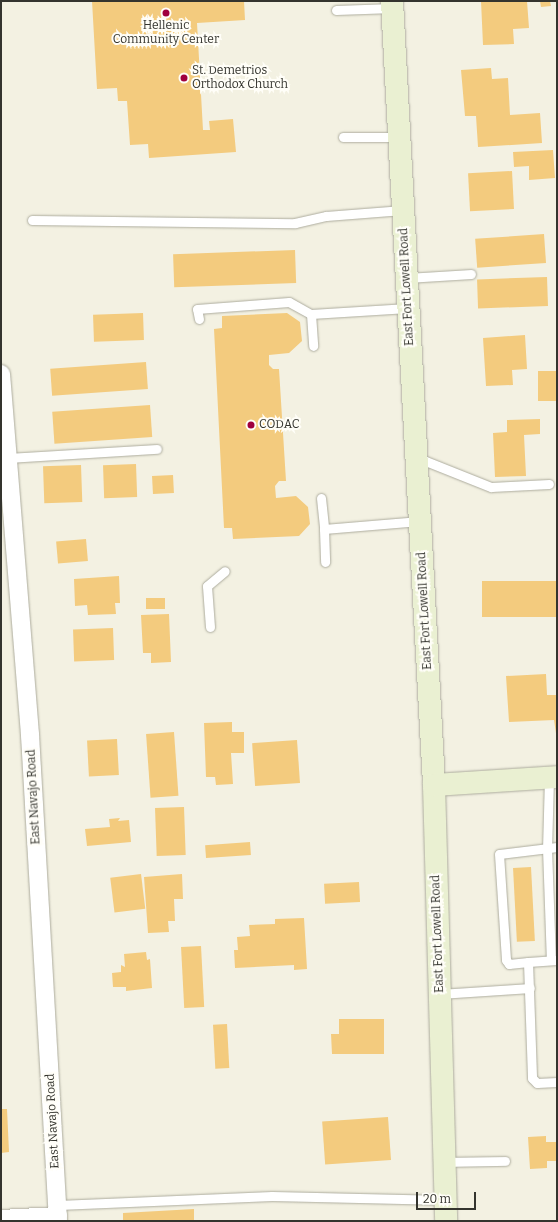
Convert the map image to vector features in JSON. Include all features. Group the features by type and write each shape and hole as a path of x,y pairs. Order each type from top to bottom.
{"main road":[{"name":"East Fort Lowell Road","path":"392,4 434,785 446,1210"},
{"path":"434,785 553,777"}],"street":[{"name":"East Navajo Road","path":"1,374 30,735 58,1214"},
{"path":"1,1219 58,1214"}],"lane":[{"path":"336,10 392,4"},
{"path":"343,137 399,136"},
{"path":"32,220 295,223 326,216 403,210"},
{"path":"407,278 471,274"},
{"path":"199,319 197,309 290,302 311,314 408,308"},
{"path":"311,314 313,346"},
{"path":"8,458 157,449"},
{"path":"416,457 491,487 549,484"},
{"path":"321,498 325,562"},
{"path":"324,529 420,521"},
{"path":"210,627 207,586 225,571"},
{"path":"553,777 547,848 554,960 509,964 506,960 499,854 547,848 557,848"},
{"path":"528,962 532,1078 537,1084 557,1082"},
{"path":"440,994 530,988"},
{"path":"445,1162 505,1161"},
{"path":"58,1214 272,1196 446,1210"}],"building":[{"path":"92,1 244,1 245,20 197,23 203,130 210,130 209,121 233,119 236,152 149,158 148,144 130,145 127,101 118,101 117,88 97,89"},
{"path":"481,1 527,1 529,28 513,29 514,44 483,45"},
{"path":"540,1 550,1 551,6 541,7"},
{"path":"491,68 492,79 508,78 510,115 540,113 542,143 478,147 476,116 465,116 461,70"},
{"path":"553,150 555,178 529,180 529,166 514,167 513,152"},
{"path":"512,171 514,209 470,211 468,173"},
{"path":"544,234 546,263 477,268 475,239"},
{"path":"295,250 296,283 174,287 173,254"},
{"path":"547,277 548,306 478,308 477,279"},
{"path":"143,313 144,340 94,342 93,315"},
{"name":"CODAC","path":"287,313 300,322 302,341 289,353 269,355 269,365 273,369 279,369 286,481 279,481 275,486 276,498 296,496 308,507 310,524 299,536 233,539 232,528 224,528 214,329 222,328 222,316"},
{"path":"525,335 527,369 512,370 513,385 486,386 483,338"},
{"path":"146,362 148,389 52,396 50,369"},
{"path":"538,371 557,371 557,401 538,401"},
{"path":"150,405 152,437 54,444 52,412"},
{"path":"540,419 540,434 524,435 526,476 495,477 493,433 507,432 507,420"},
{"path":"136,464 137,497 104,498 103,465"},
{"path":"81,465 82,502 44,503 43,466"},
{"path":"173,475 174,493 153,494 152,476"},
{"path":"86,539 88,561 58,564 56,542"},
{"path":"119,576 120,603 115,603 116,614 88,615 87,605 75,606 74,579"},
{"path":"482,581 557,581 557,617 482,617"},
{"path":"146,598 165,598 165,609 146,609"},
{"path":"169,614 171,662 151,663 151,653 143,653 141,615"},
{"path":"113,628 114,660 74,661 73,629"},
{"path":"546,674 547,695 557,695 557,740 554,720 509,722 506,676"},
{"path":"232,722 232,732 244,732 244,753 231,753 233,784 216,785 215,777 206,777 204,723"},
{"path":"174,732 178,796 151,798 146,734"},
{"path":"117,739 119,775 89,777 87,741"},
{"path":"297,740 300,783 255,786 252,743"},
{"path":"184,807 186,855 157,856 155,808"},
{"path":"120,818 118,821 129,820 131,842 87,846 85,829 110,827 109,819"},
{"path":"250,842 251,855 206,858 205,845"},
{"path":"531,867 535,941 517,942 513,868"},
{"path":"141,874 145,909 114,913 110,878"},
{"path":"182,874 183,899 174,899 175,921 168,921 169,932 148,933 144,877"},
{"path":"359,882 360,902 325,904 324,884"},
{"path":"304,918 307,969 294,970 294,965 235,968 234,950 238,950 237,937 250,936 249,925 275,924 275,919"},
{"path":"201,946 204,1007 184,1008 181,947"},
{"path":"146,952 147,960 150,959 152,988 126,991 126,987 113,987 112,973 121,972 121,965 125,967 124,954"},
{"path":"339,1019 384,1019 384,1054 332,1054 331,1034 339,1034"},
{"path":"227,1024 229,1068 215,1069 213,1025"},
{"path":"1,1109 7,1109 9,1152 1,1153"},
{"path":"388,1117 391,1160 325,1164 322,1122"},
{"path":"546,1136 546,1142 557,1142 557,1161 547,1161 547,1168 530,1169 528,1137"},
{"path":"194,1209 194,1221 123,1221 123,1213"}],"place":[{"name":"Hellenic Community Center","path":"166,13"},
{"name":"St. Demetrios Orthodox Church","path":"184,78"},
{"name":"CODAC","path":"251,425"}]}
